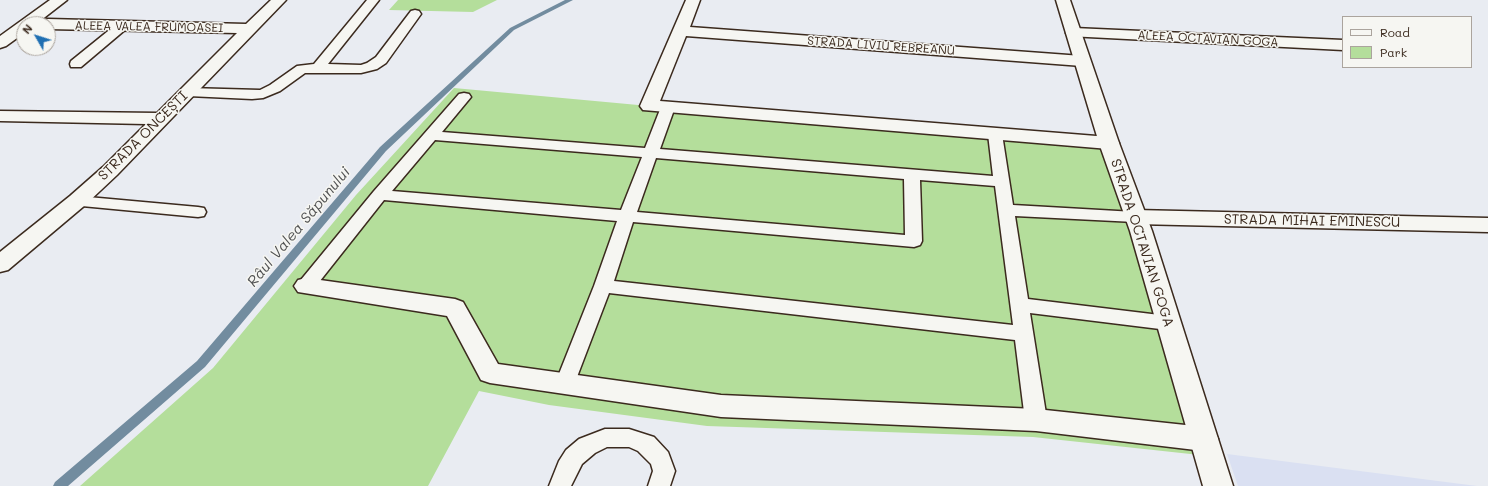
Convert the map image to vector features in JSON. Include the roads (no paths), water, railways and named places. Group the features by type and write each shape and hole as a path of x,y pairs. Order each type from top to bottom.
{"street":[{"path":"38,16 60,0"},
{"name":"STRADA ONCEȘTI","path":"0,264 77,201 110,171 279,0"},
{"path":"693,0 649,106 1109,143"},
{"name":"STRADA OCTAVIAN GOGA","path":"1063,0 1109,143 1135,217 1218,486"},
{"name":"ALEEA VALEA FRUMOASEI","path":"56,24 250,29"},
{"path":"0,43 16,32"},
{"name":"STRADA LIVIU REBREANU","path":"680,32 1082,61"},
{"name":"ALEEA OCTAVIAN GOGA","path":"1074,33 1342,45"},
{"path":"0,116 160,120"},
{"name":"STRADA MIHAI EMINESCU","path":"1135,217 1488,225"},
{"path":"306,286 455,308 490,373 721,406 1036,420 1204,439"}],"lane":[{"path":"318,68 372,0"},
{"path":"188,92 252,95 263,94 275,88 302,69 361,69 372,66 380,60 415,14"},
{"path":"76,64 122,26"},
{"path":"306,286 380,195 464,97"},
{"path":"565,384 603,286 668,107"},
{"path":"995,134 1036,420"},
{"path":"431,135 1002,182"},
{"path":"380,195 914,242 912,175"},
{"path":"77,201 198,212"},
{"path":"1006,210 1135,217"},
{"path":"603,286 1024,334"},
{"path":"1020,305 1168,324"},
{"path":"560,486 566,468 574,457 587,446 605,438 629,438 646,444 653,450 660,459 664,471 659,486"}],"waterway":[{"name":"Râul Valea Săpunului","path":"59,486 201,364 383,149 512,29 570,0"}]}
